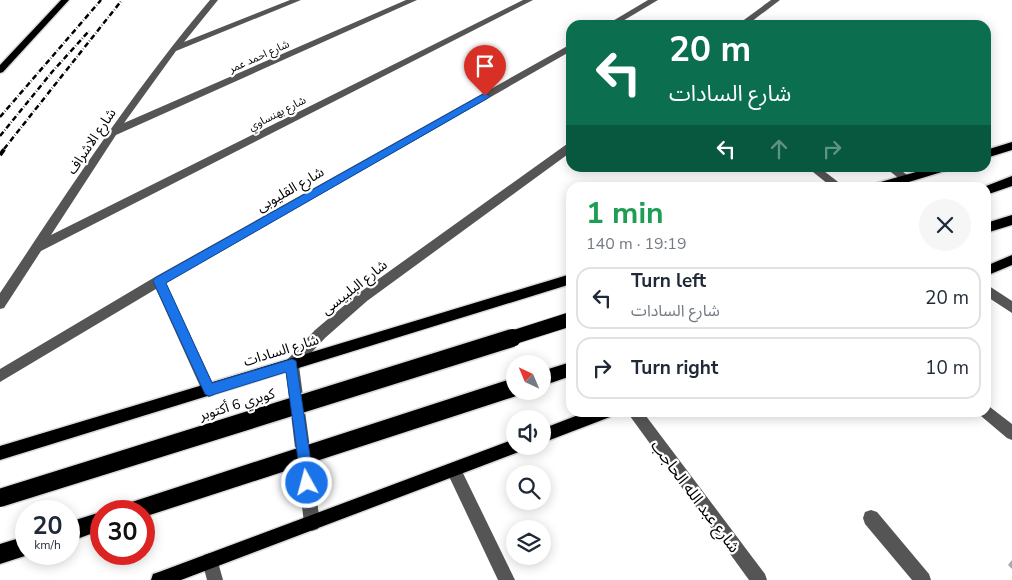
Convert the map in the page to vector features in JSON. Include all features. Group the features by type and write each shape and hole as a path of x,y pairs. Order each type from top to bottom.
{"highway":[{"path":"991,188 1012,182"},
{"path":"991,226 1012,220"},
{"name":"كوبري 6 أكتوبر","path":"0,498 566,321"},
{"path":"551,375 566,371"},
{"path":"155,504 506,390"},
{"path":"0,554 15,549"}],"main road":[{"path":"0,70 65,0"},
{"path":"991,152 1012,146"},
{"path":"893,182 927,172"},
{"path":"991,269 1012,260"},
{"name":"شارع السادات","path":"0,453 566,281"},
{"path":"551,433 592,417"},
{"path":"159,580 506,450"}],"street":[{"name":"شارع الاشراف","path":"0,304 113,132 173,49 214,0"},
{"path":"173,49 297,0"},
{"name":"شارع احمد عمر","path":"113,132 414,0"},
{"name":"شارع بهنساوي","path":"37,248 529,0"},
{"path":"619,20 654,0"},
{"path":"748,20 776,0"},
{"name":"شارع القليوبى","path":"0,376 159,281 566,50"},
{"name":"شارع البلبيسى","path":"292,364 320,334 363,297 566,151"},
{"path":"819,172 833,182"},
{"path":"897,172 906,178"},
{"path":"159,281 209,390"},
{"path":"991,293 1012,308"},
{"path":"292,364 312,523"},
{"path":"991,415 1012,432"},
{"name":"شارع عبد الله الحاجب","path":"638,417 759,580"},
{"path":"454,470 507,580"},
{"path":"870,518 923,580"},
{"path":"210,561 214,580"}],"railway":[{"path":"0,117 101,0"},
{"path":"4,149 122,0"},
{"path":"0,136 52,72 89,31"},
{"path":"0,155 5,148"}],"route":[{"path":"307,483 292,364 209,390 159,281 485,96"}]}
